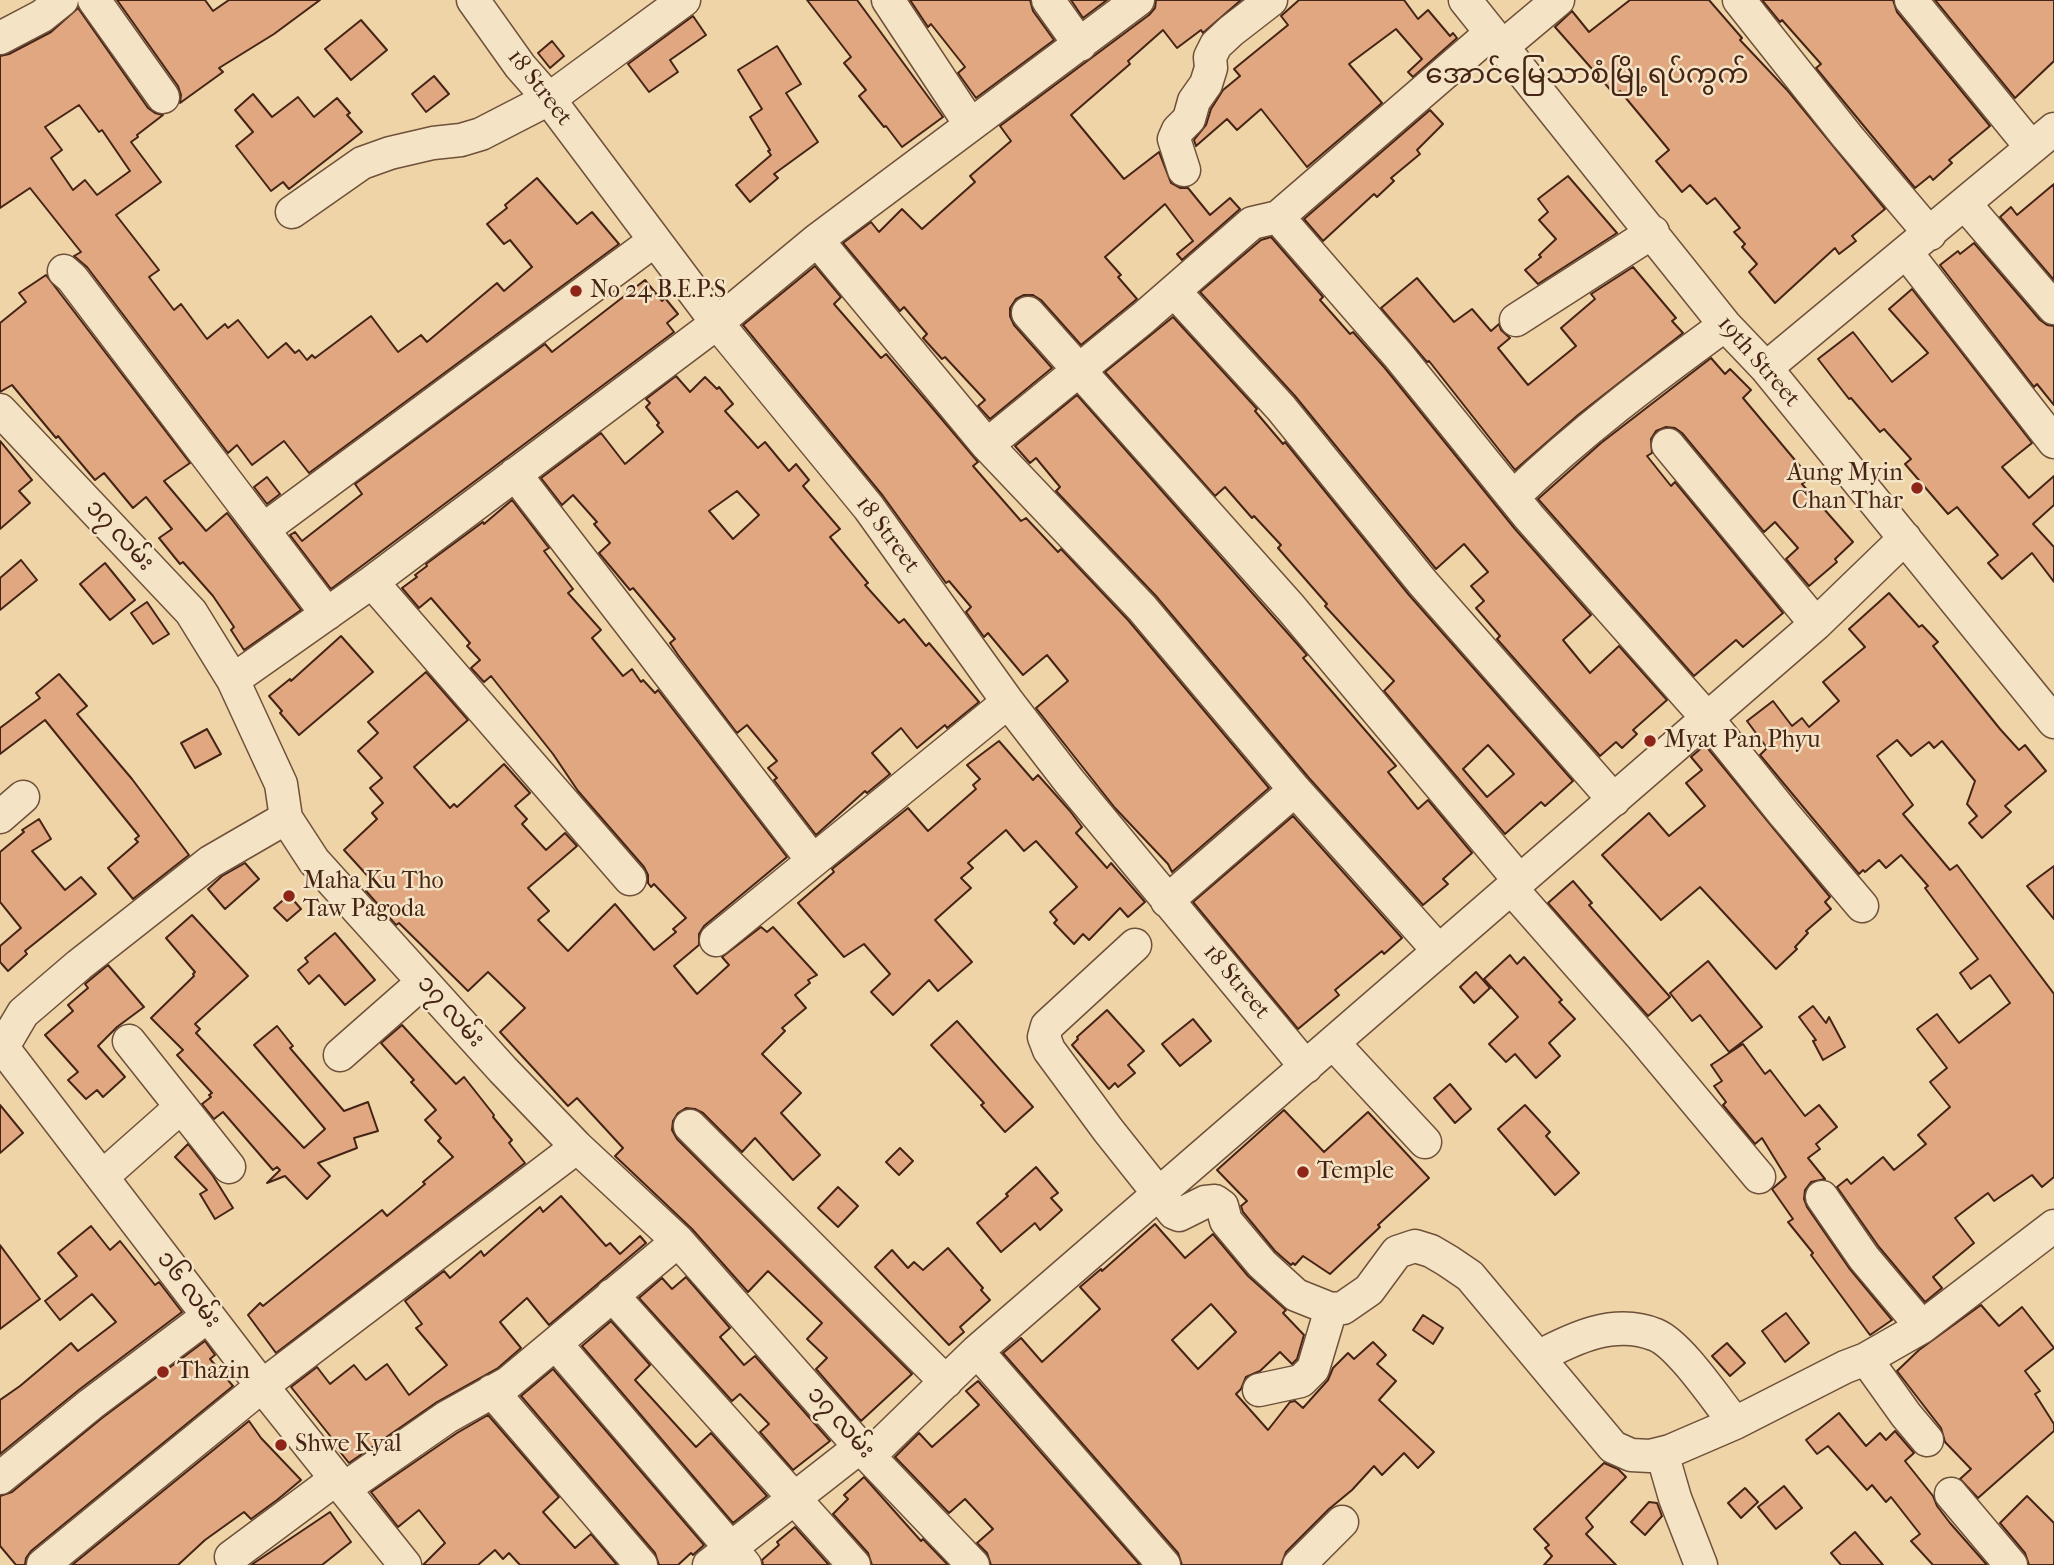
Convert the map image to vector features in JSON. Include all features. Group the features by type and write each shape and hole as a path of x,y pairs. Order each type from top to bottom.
{"street":[{"path":"0,38 42,16 62,0"},
{"path":"94,0 163,97"},
{"name":"18 Street","path":"473,0 520,66 549,99 717,323 869,508 1008,702 1069,781 1306,1067"},
{"path":"292,212 362,163 390,153 481,134 549,99 684,0"},
{"path":"888,0 970,124"},
{"path":"1048,0 1080,45"},
{"path":"233,680 372,582 717,323 817,240 1138,0"},
{"path":"1184,170 1174,139 1178,130 1189,119 1194,101 1206,84 1211,68 1210,57 1216,45 1270,0"},
{"name":"19th Street","path":"1465,0 1725,325 1766,368 2050,711"},
{"path":"987,445 1252,223 1279,217 1497,40 1558,0"},
{"path":"1739,0 1847,136 2054,442"},
{"path":"1766,368 2047,137 1910,0"},
{"path":"1965,204 2054,308"},
{"path":"1279,217 1398,355 1513,497 1707,718 1862,906"},
{"path":"1516,320 1653,232"},
{"path":"817,240 987,445 1142,608 1295,790 1439,951"},
{"path":"264,529 654,241"},
{"path":"64,271 327,614"},
{"path":"1174,291 1281,408 1423,583 1614,800"},
{"path":"1028,313 1291,608 1515,884 1759,1177"},
{"path":"1513,497 1552,459 1625,399 1725,325"},
{"name":"၁၇ လမ်း","path":"0,410 191,612 233,680 281,784 286,818 314,861 577,1147 678,1241 865,1451 973,1565"},
{"path":"1668,445 1816,624"},
{"path":"515,474 813,861"},
{"path":"556,1344 728,1559 793,1499 865,1451 946,1382 977,1351 1816,624 1905,538"},
{"path":"372,582 630,879"},
{"path":"716,940 1008,702"},
{"path":"1167,901 1295,790"},
{"path":"1,1046 23,1013 88,957 210,862 286,818"},
{"path":"1135,945 1047,1026 1044,1037 1049,1050 1174,1213 1179,1215 1205,1202 1214,1201 1222,1206 1226,1221 1262,1264 1296,1295 1331,1309 1343,1308 1369,1290 1397,1252 1415,1246 1431,1251 1470,1276 1613,1447 1631,1455 1650,1457 1735,1423 1866,1359 1923,1327 2054,1226"},
{"path":"341,1055 423,982"},
{"path":"130,1041 229,1167"},
{"path":"1334,1044 1425,1142"},
{"name":"၁၆ လမ်း","path":"1,1046 262,1387 405,1565"},
{"path":"102,1177 181,1107"},
{"path":"690,1126 946,1382"},
{"path":"43,1565 262,1387 577,1147"},
{"path":"1822,1197 1864,1258 1923,1327"},
{"path":"230,1563 341,1484 447,1417 508,1383 678,1241"},
{"path":"612,1295 854,1565"},
{"path":"1259,1390 1301,1381 1313,1369 1331,1309"},
{"path":"0,1478 91,1404 208,1317"},
{"path":"1538,1357 1572,1339 1607,1330 1632,1329 1658,1336 1678,1352 1735,1423"},
{"path":"977,1351 1164,1565"},
{"path":"1866,1359 1927,1440"},
{"path":"492,1391 641,1565"},
{"path":"1661,1453 1701,1565"},
{"path":"1951,1494 2011,1565"},
{"path":"1299,1565 1342,1522"}],"building":[{"path":"117,0 205,0 213,11 229,0 320,0 274,34 219,68 223,72 180,103 178,86"},
{"path":"807,0 857,0 943,117 902,147 859,96 866,90 844,63 851,57"},
{"path":"910,0 1030,0 1033,11 1054,40 976,98 958,73 965,67 931,24 928,27"},
{"path":"1071,0 1107,0 1083,18"},
{"path":"1156,0 1241,0 1203,33 1201,30 1177,48 1163,30 1128,61 1130,64 1071,115 1124,179 1159,152 1171,183 1180,188 1188,188 1210,215 1230,198 1240,209 1182,260 1177,254 1193,241 1165,204 1105,257 1137,299 1081,345 1041,300 1033,295 1016,299 1010,308 1014,325 1052,368 990,419 978,406 985,400 945,357 942,359 923,338 927,334 904,307 900,311 843,243 871,222 879,232 902,209 922,229 975,182 970,176 1011,141 1000,126 1149,15 1155,8"},
{"path":"1299,0 1404,0 1418,19 1428,10 1450,36 1453,33 1457,38 1413,77 1408,72 1422,59 1396,29 1349,64 1382,103 1307,167 1261,109 1237,130 1227,119 1196,146 1194,140 1206,125 1211,109 1223,90 1240,76 1234,69 1288,25 1281,16"},
{"path":"1630,0 1709,0 1885,209 1852,236 1856,241 1839,254 1835,248 1775,303 1749,272 1757,264 1742,247 1745,244 1734,232 1740,228 1715,198 1707,204 1690,185 1682,192 1656,161 1669,150 1620,91 1615,95 1555,27 1572,11 1589,32"},
{"path":"1762,0 1893,0 1897,12 1990,126 1949,160 1952,163 1933,180 1930,176 1915,188 1816,68 1821,64"},
{"path":"1935,0 2054,0 2054,61 2015,98"},
{"path":"78,8 148,108 163,115 131,142 161,182 116,215 159,270 149,277 174,310 181,304 207,339 225,324 228,328 238,320 268,358 286,343 295,353 299,350 307,360 312,355 315,358 371,316 398,352 421,335 427,342 497,283 504,291 532,267 510,240 504,244 487,224 537,178 577,224 592,212 619,244 309,473 284,441 252,465 237,445 228,453 87,267 74,256 81,252 30,188 0,208 0,56 51,32","holes":["79,105 99,132 102,130 130,171 97,195 85,180 73,190 51,158 62,150 45,127"]},
{"path":"693,16 706,35 670,60 678,72 649,92 628,64"},
{"path":"361,20 387,50 351,80 325,49"},
{"path":"552,41 564,56 550,68 538,53"},
{"path":"777,46 801,84 786,93 818,142 774,174 778,178 750,202 736,185 771,155 750,117 762,109 738,70"},
{"path":"434,76 449,94 426,112 412,94"},
{"path":"253,94 272,117 298,97 314,117 337,98 362,132 289,189 283,182 271,191 236,146 253,132 235,110"},
{"path":"1430,110 1443,124 1417,150 1420,154 1391,178 1394,181 1377,197 1374,194 1323,241 1304,219"},
{"path":"1568,176 1617,233 1538,284 1525,270 1541,257 1539,255 1556,239 1539,220 1548,212 1538,199"},
{"path":"2054,184 2054,280 2000,217 2011,207 2017,215"},
{"path":"1271,237 1323,297 1320,300 1384,367 1515,529 1591,615 1563,640 1590,673 1619,646 1667,700 1633,730 1637,734 1622,748 1616,742 1600,756 1497,639 1500,636 1476,608 1484,601 1471,586 1488,572 1464,544 1436,569 1295,396 1200,292 1261,240"},
{"path":"1974,243 2040,320 2054,326 2054,405 2037,384 2034,387 1940,265"},
{"path":"815,266 841,297 834,304 881,358 886,354 978,462 973,466 993,489 1021,521 1026,518 1058,552 1061,549 1128,620 1269,788 1172,872 1168,864 1115,808 1036,708 1068,681 1047,655 1023,675 988,633 984,637 966,612 971,607 949,581 946,583 883,496 743,325"},
{"path":"1633,267 1676,318 1672,321 1683,333 1578,415 1515,470 1429,361 1427,362 1381,308 1417,278 1454,322 1472,309 1491,331 1499,324 1501,330 1510,338 1498,348 1528,385 1576,346 1561,328 1595,299 1591,294"},
{"path":"46,275 190,463 164,481 206,531 227,513 301,610 244,650 231,630 234,627 213,596 183,562 180,564 159,538 172,529 146,497 133,508 104,473 95,480 12,385 0,392 0,323 26,302 19,293"},
{"path":"645,280 662,301 665,298 678,314 667,323 674,332 331,589 290,535 295,532 302,541 362,494 355,484 545,344 552,352"},
{"path":"1912,289 2032,443 2002,467 2029,498 2054,476 2054,505 2033,524 2054,547 2054,582 2032,553 2002,579 1988,563 1998,555 1957,507 1948,514 1905,464 1911,459 1884,429 1880,432 1851,398 1849,399 1818,359 1853,332 1892,382 1928,353 1889,309"},
{"path":"1173,317 1257,409 1255,411 1283,444 1285,442 1409,595 1573,781 1545,806 1541,802 1505,834 1384,691 1394,681 1325,606 1327,604 1278,548 1281,545 1254,516 1252,518 1225,487 1215,496 1105,372","holes":["1488,745 1514,774 1487,797 1463,769"]},
{"path":"1711,358 1725,374 1730,369 1751,390 1743,398 1810,478 1802,484 1853,542 1835,559 1837,562 1809,586 1786,559 1798,548 1775,522 1764,532 1682,433 1675,428 1666,427 1656,431 1651,439 1652,453 1647,456 1671,486 1675,482 1783,613 1743,647 1736,640 1694,676 1538,499 1601,443"},
{"path":"676,376 690,392 705,377 717,389 719,387 733,404 725,411 758,448 765,442 789,471 796,464 809,480 803,486 840,529 830,537 868,583 865,585 899,623 904,619 926,646 929,643 979,702 917,748 901,728 872,753 890,774 867,793 865,791 816,835 774,780 777,778 768,768 777,761 747,725 737,733 670,643 675,639 633,588 630,590 599,553 610,543 594,524 597,522 573,495 562,505 541,478 601,433 625,464 663,432 646,407 650,403 646,399","holes":["737,491 759,515 733,539 709,511"]},
{"path":"1077,395 1307,655 1303,658 1396,766 1388,772 1418,809 1428,800 1472,853 1443,879 1448,884 1423,905 1309,778 1156,596 1056,491 1060,487 1036,458 1030,463 1015,446"},
{"path":"0,441 32,480 19,491 30,503 0,529"},
{"path":"267,477 280,494 267,504 254,487"},
{"path":"512,500 549,548 544,551 573,589 568,593 601,630 592,638 623,676 632,669 641,682 643,680 655,693 658,690 787,857 704,926 699,934 699,945 674,966 697,994 729,965 722,957 761,927 767,932 773,927 817,975 808,980 810,983 795,995 806,1008 782,1028 785,1031 762,1054 801,1093 781,1113 820,1155 793,1180 755,1138 742,1152 703,1113 695,1109 686,1108 678,1113 672,1130 677,1139 912,1374 861,1421 816,1369 827,1358 807,1339 822,1323 768,1271 748,1292 692,1229 615,1156 623,1148 577,1098 568,1106 500,1032 525,1008 488,972 468,991 399,923 396,925 366,891 374,883 344,850 377,819 372,813 383,803 370,788 382,778 358,751 378,733 368,722 426,672 468,720 414,767 450,808 454,804 457,807 504,764 530,793 515,806 527,819 522,824 546,850 565,833 577,846 528,888 549,911 538,920 568,951 615,904 654,950 676,932 673,929 686,918 654,884 651,887 644,867 578,791 553,754 491,676 484,682 471,668 480,660 467,646 470,643 431,598 419,608 402,588 417,577 415,575 427,566 426,564 483,522 484,524"},
{"path":"21,560 37,580 0,610 0,578"},
{"path":"105,563 135,600 110,620 80,584"},
{"path":"1889,593 1919,627 1922,625 1938,642 1933,646 2000,729 2019,750 2025,745 2046,771 2005,806 2011,812 1982,838 1969,823 1977,816 1967,804 1975,781 1942,741 1934,748 1929,742 1911,756 1897,740 1877,756 1913,805 1903,814 1950,870 1957,865 2054,994 2054,1177 2042,1187 2032,1175 1994,1201 1988,1193 1955,1218 1974,1243 1933,1277 1942,1288 1925,1302 1879,1247 1837,1187 1847,1179 1851,1184 1883,1157 1894,1170 1926,1144 1918,1135 1950,1107 1930,1082 1947,1068 1917,1029 1937,1014 1959,1043 2010,1003 1990,975 1971,989 1960,973 1978,959 1925,888 1928,886 1901,855 1886,868 1879,860 1859,874 1760,755 1767,748 1747,721 1773,701 1792,726 1802,718 1809,727 1839,701 1823,682 1865,647 1849,629"},
{"path":"147,602 169,634 153,644 131,613"},
{"path":"341,636 373,672 299,735 269,696 290,679 291,681"},
{"path":"59,674 87,706 77,714 132,779 189,855 133,899 108,868 138,842 135,839 139,836 45,720 0,754 0,728 40,698 36,693"},
{"path":"207,729 221,754 195,768 181,743"},
{"path":"999,741 1033,780 1038,775 1082,827 1076,833 1107,868 1111,863 1145,902 1128,917 1120,908 1089,940 1083,934 1074,944 1054,923 1057,920 1050,912 1077,887 1036,841 1024,851 1006,830 968,863 973,868 961,878 971,888 935,920 972,962 938,991 929,980 893,1015 871,992 890,974 864,944 844,957 798,903 834,872 832,869 908,808 928,831 976,789 973,785 980,779 967,765"},
{"path":"1705,745 1830,897 1825,902 1831,909 1806,931 1808,933 1795,947 1797,949 1776,969 1700,887 1661,920 1602,855 1649,813 1669,836 1705,806 1686,783 1702,770 1691,757"},
{"path":"1293,816 1402,938 1335,990 1339,995 1298,1029 1193,902"},
{"path":"39,819 51,839 32,851 65,890 81,877 96,894 25,951 27,954 8,971 0,962 0,946 21,928 0,902 0,852 24,832 22,830"},
{"path":"245,863 259,879 225,909 208,889 222,876"},
{"path":"2054,866 2054,919 2027,886"},
{"path":"1573,881 1592,903 1589,905 1670,997 1648,1016 1548,903"},
{"path":"289,895 301,909 287,921 274,908"},
{"path":"192,915 248,976 195,1024 200,1029 196,1033 304,1148 325,1129 254,1045 277,1026 293,1046 290,1048 344,1111 368,1102 378,1131 354,1138 357,1148 318,1163 330,1176 307,1199 285,1176 267,1183 280,1170 277,1167 273,1170 223,1112 214,1119 202,1104 212,1093 177,1055 183,1050 151,1018 194,976 195,972 166,938"},
{"path":"335,933 375,980 345,1005 319,975 309,984 298,970 308,962 305,958"},
{"path":"1510,955 1517,964 1524,957 1575,1019 1549,1043 1560,1056 1536,1078 1515,1054 1506,1062 1489,1044 1518,1017 1484,979"},
{"path":"1708,961 1762,1027 1729,1052 1700,1015 1692,1021 1670,993"},
{"path":"108,965 144,1007 117,1027 98,1046 125,1077 103,1097 97,1090 86,1099 68,1080 78,1072 45,1035 73,1011 68,1005 88,988 85,984"},
{"path":"1476,972 1490,988 1474,1003 1460,987"},
{"path":"1813,1006 1826,1023 1829,1017 1845,1047 1823,1060 1813,1041 1816,1040 1799,1017"},
{"path":"1107,1010 1144,1051 1128,1065 1135,1073 1118,1087 1115,1083 1109,1089 1072,1045 1077,1037"},
{"path":"1193,1019 1211,1041 1180,1066 1162,1044"},
{"path":"957,1021 1033,1107 1005,1132 981,1105 984,1103 931,1045"},
{"path":"402,1025 456,1084 464,1077 512,1140 509,1143 525,1163 276,1353 248,1315 260,1303 263,1306 382,1210 387,1216 453,1157 438,1141 441,1138 425,1120 436,1110 381,1043"},
{"path":"1743,1044 1765,1074 1770,1070 1805,1116 1819,1105 1837,1127 1816,1144 1820,1149 1808,1158 1825,1179 1811,1182 1805,1190 1804,1199 1849,1268 1892,1320 1870,1335 1788,1222 1793,1219 1772,1189 1786,1177 1762,1138 1755,1144 1723,1105 1726,1102 1714,1086 1722,1081 1711,1065"},
{"path":"1450,1084 1471,1109 1455,1123 1434,1098"},
{"path":"0,1105 23,1133 0,1153"},
{"path":"1525,1105 1550,1132 1546,1136 1579,1173 1555,1195 1498,1129"},
{"path":"1284,1110 1324,1152 1368,1112 1429,1178 1330,1274 1303,1256 1295,1265 1291,1265 1275,1251 1243,1212 1241,1206 1247,1201 1217,1170"},
{"path":"188,1144 233,1208 215,1219 200,1194 207,1190 175,1157"},
{"path":"900,1148 913,1161 899,1175 886,1162"},
{"path":"1036,1167 1058,1193 1051,1198 1062,1210 1040,1230 1035,1223 1001,1252 977,1223"},
{"path":"838,1187 858,1206 838,1227 818,1208"},
{"path":"561,1196 606,1246 610,1243 620,1254 640,1236 646,1243 549,1325 527,1298 500,1322 521,1348 498,1368 437,1402 349,1463 291,1387 317,1367 330,1384 354,1365 366,1380 387,1364 409,1395 447,1365 416,1328 422,1324 405,1301 444,1271 450,1278 481,1251 484,1256 540,1207 543,1212"},
{"path":"1155,1224 1185,1258 1213,1234 1248,1276 1286,1310 1283,1313 1304,1335 1297,1359 1292,1364 1280,1352 1260,1371 1246,1377 1236,1394 1268,1430 1290,1402 1295,1401 1303,1408 1328,1380 1333,1368 1348,1353 1354,1359 1373,1342 1386,1355 1377,1364 1396,1381 1379,1400 1434,1452 1418,1468 1404,1453 1382,1475 1374,1466 1286,1552 1281,1565 1182,1565 1178,1553 1003,1353 1021,1338 1042,1362 1100,1309 1080,1287 1101,1269 1102,1271","holes":["1211,1304 1236,1332 1198,1369 1172,1340"]},
{"path":"91,1226 110,1250 120,1241 155,1285 159,1282 182,1312 0,1454 0,1400 71,1343 78,1351 116,1322 92,1294 60,1320 45,1301 77,1276 58,1253"},
{"path":"0,1245 40,1299 0,1329"},
{"path":"948,1248 990,1300 960,1327 964,1332 949,1345 875,1267 892,1250 908,1268 914,1262 923,1270"},
{"path":"686,1277 730,1328 720,1337 744,1365 755,1356 830,1441 793,1470 760,1432 769,1424 740,1394 732,1401 639,1298 662,1278 672,1289"},
{"path":"1981,1305 1999,1326 2022,1307 2054,1348 2025,1371 2040,1391 2035,1394 2054,1424 2054,1431 1978,1498 1960,1479 1971,1469 1945,1442 1941,1428 1897,1371 1919,1350"},
{"path":"1786,1313 1809,1343 1785,1362 1762,1331"},
{"path":"1423,1315 1443,1328 1433,1344 1413,1330"},
{"path":"611,1321 650,1365 635,1380 696,1447 711,1433 767,1496 733,1523 582,1346"},
{"path":"205,1341 215,1355 210,1359 233,1386 31,1551 25,1565 16,1565 0,1546 0,1496 12,1492 102,1418"},
{"path":"1727,1343 1745,1363 1730,1376 1712,1356"},
{"path":"553,1369 704,1545 693,1555 691,1553 678,1565 659,1565 655,1553 521,1396"},
{"path":"978,1381 1140,1565 991,1565 987,1553 977,1543 993,1529 965,1499 949,1513 895,1457 919,1433 932,1447 979,1405 966,1391"},
{"path":"1839,1413 1866,1446 1880,1433 1886,1440 1895,1431 1914,1453 1905,1461 1933,1496 1950,1523 1987,1565 1933,1565 1911,1541 1920,1534 1891,1497 1886,1502 1872,1485 1867,1490 1828,1446 1817,1454 1806,1440"},
{"path":"488,1415 559,1497 543,1512 575,1548 591,1534 617,1565 520,1565 509,1553 503,1559 495,1550 478,1565 423,1565 445,1543 419,1510 398,1527 371,1492"},
{"path":"249,1421 261,1438 301,1480 277,1500 251,1519 244,1512 205,1540 178,1565 72,1565"},
{"path":"1604,1463 1618,1469 1626,1477 1586,1518 1593,1527 1586,1534 1616,1565 1544,1565 1552,1556 1545,1548 1549,1545 1534,1529"},
{"path":"864,1477 921,1541 923,1539 948,1565 872,1565 868,1553 833,1514 848,1499 844,1495"},
{"path":"1784,1486 1802,1508 1776,1529 1758,1507"},
{"path":"1745,1488 1758,1502 1741,1518 1728,1503"},
{"path":"2027,1496 2054,1523 2054,1565 2029,1565 2025,1553 2000,1523"},
{"path":"1649,1502 1657,1503 1662,1516 1645,1535 1631,1522"},
{"path":"330,1512 351,1542 322,1565 251,1565"},
{"path":"795,1527 829,1565 763,1565 762,1560 779,1545 777,1542"},
{"path":"1855,1532 1883,1565 1841,1565 1831,1553"}],"place":[{"name":"No 24 B.E.P.S","path":"576,291"},
{"name":"Aung Myin Chan Thar","path":"1917,488"},
{"name":"Myat Pan Phyu","path":"1650,741"},
{"name":"Maha Ku Tho Taw Pagoda","path":"289,896"},
{"name":"Temple","path":"1303,1172"},
{"name":"Thazin","path":"163,1372"},
{"name":"Shwe Kyal","path":"281,1445"}],"district":[{"name":"အောင်မြေသာစံမြို့ရပ်ကွက်","path":"1587,76"}]}
